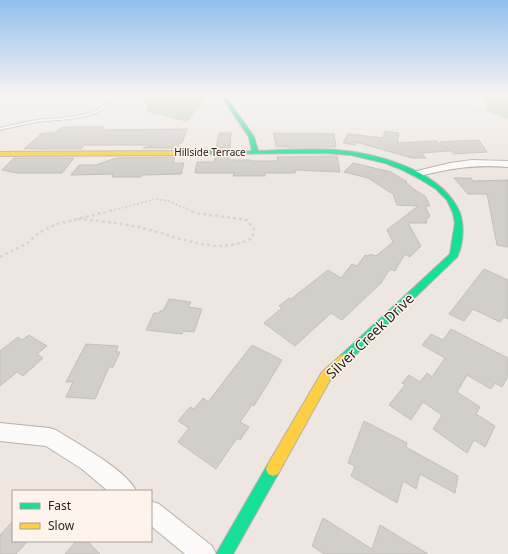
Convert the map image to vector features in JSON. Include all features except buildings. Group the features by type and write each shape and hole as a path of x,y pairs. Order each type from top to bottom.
{"street":[{"path":"239,122 253,140 255,152"},
{"name":"Hillside Terrace","path":"0,154 337,152 369,157 416,174"},
{"path":"416,174 452,164 474,162 508,164"},
{"name":"Silver Creek Drive","path":"224,554 326,376 454,254 458,240 455,210 440,190 416,174"},
{"path":"0,432 49,436 89,462 124,490"},
{"path":"152,513 204,554"}],"lane":[{"path":"0,129 30,122"}],"path":[{"path":"0,257 26,244 40,232 57,224 156,199 169,201 195,213 247,220 254,229 252,238 238,244 217,245 187,241 151,230 106,221 78,219"}],"traffic: fast":[{"path":"240,122 251,137 255,152"},
{"path":"191,153 337,152 368,157 387,162 423,178 438,188 450,200 457,213 459,223 454,255 344,359"},
{"path":"224,554 273,469"}],"traffic: slow":[{"path":"0,154 191,153"},
{"path":"273,469 326,376 344,359"}]}
